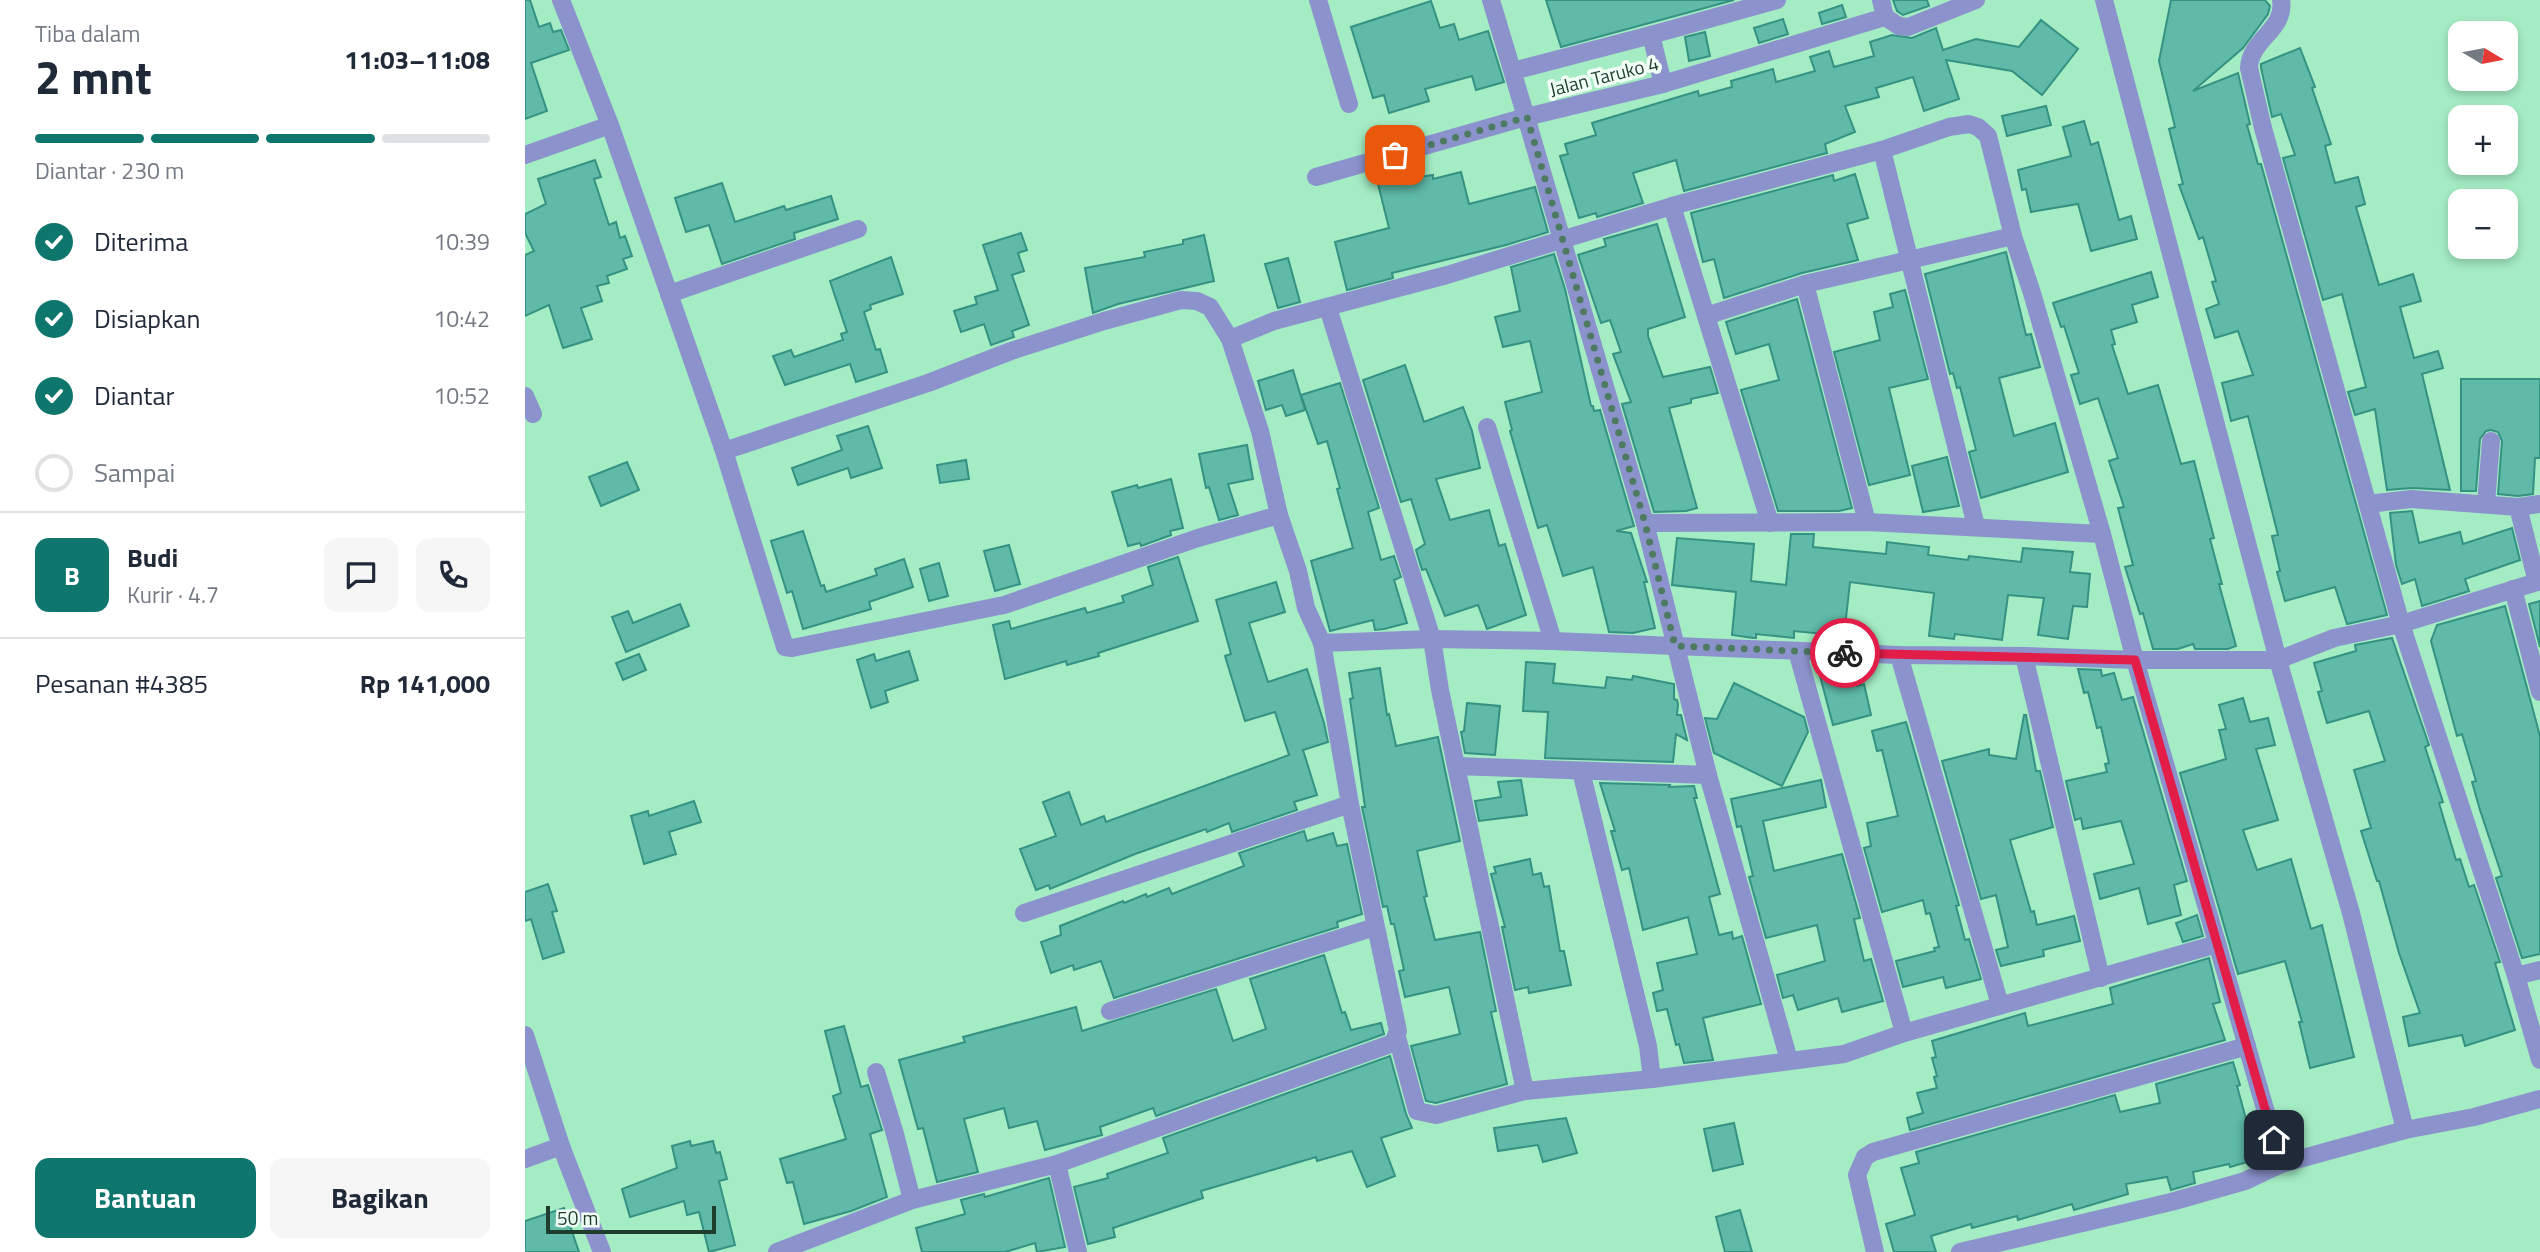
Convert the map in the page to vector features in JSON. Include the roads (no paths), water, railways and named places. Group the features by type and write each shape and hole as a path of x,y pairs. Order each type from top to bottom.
{"street":[{"path":"561,0 610,125 724,451 782,645 788,648 1004,605 1198,538 1279,515"},
{"path":"1318,0 1349,104"},
{"path":"1491,0 1645,523 1708,775 1789,1060"},
{"path":"1513,71 1777,0"},
{"path":"1883,8 1899,26 1907,27 1976,0"},
{"path":"2104,0 2279,660 2351,913 2405,1130"},
{"path":"2281,0 2282,12 2279,21 2255,47 2249,60 2249,68 2401,624 2516,976 2540,1060"},
{"name":"Jalan Taruko 4","path":"1316,177 1527,117 1663,84 1883,8"},
{"path":"1651,36 1663,84"},
{"path":"1230,339 1273,321 1672,206 1882,150 1949,127 1969,124 1978,127 1988,136 2013,236 2102,534 2135,660 2281,1164"},
{"path":"525,155 610,125"},
{"path":"1882,150 1976,526"},
{"path":"1672,206 1770,523"},
{"path":"669,294 858,229"},
{"path":"1706,316 1805,284 2013,236"},
{"path":"1805,284 1867,522"},
{"path":"724,451 1104,321 1181,300 1197,301 1210,307 1230,339 1260,431 1279,515 1298,571 1305,608 1322,643 1350,804 1398,1031 1397,1037 1417,1111 1424,1114 1436,1115 1525,1091 1652,1079 1844,1054 1904,1032 2217,944"},
{"path":"1328,307 1432,639 1440,690 1525,1091"},
{"path":"525,396 533,414"},
{"path":"1487,427 1553,641"},
{"path":"2486,504 2491,441"},
{"path":"2368,504 2411,499 2518,507 2540,504"},
{"path":"1322,643 1432,639 1553,641 1899,655 2279,660 2335,638 2401,624 2538,581 2518,507"},
{"path":"1645,523 1867,522 2102,534"},
{"path":"2513,589 2540,692"},
{"path":"1797,651 1904,1032"},
{"path":"1899,655 2000,1005"},
{"path":"2024,656 2101,978"},
{"path":"1457,766 1708,775"},
{"path":"1581,771 1648,1046 1652,1079"},
{"path":"1024,913 1350,804"},
{"path":"1110,1012 1375,927"},
{"path":"2516,976 2540,970"},
{"path":"525,1035 562,1146 602,1252"},
{"path":"777,1252 912,1200 1057,1164 1387,1047 1397,1037"},
{"path":"1875,1252 1857,1175 1865,1157 1873,1152 2246,1045"},
{"path":"876,1072 912,1200"},
{"path":"1960,1252 2171,1202 2245,1181 2281,1164 2405,1130 2474,1117 2540,1099"},
{"path":"525,1159 562,1146"},
{"path":"1057,1164 1077,1252"}]}
